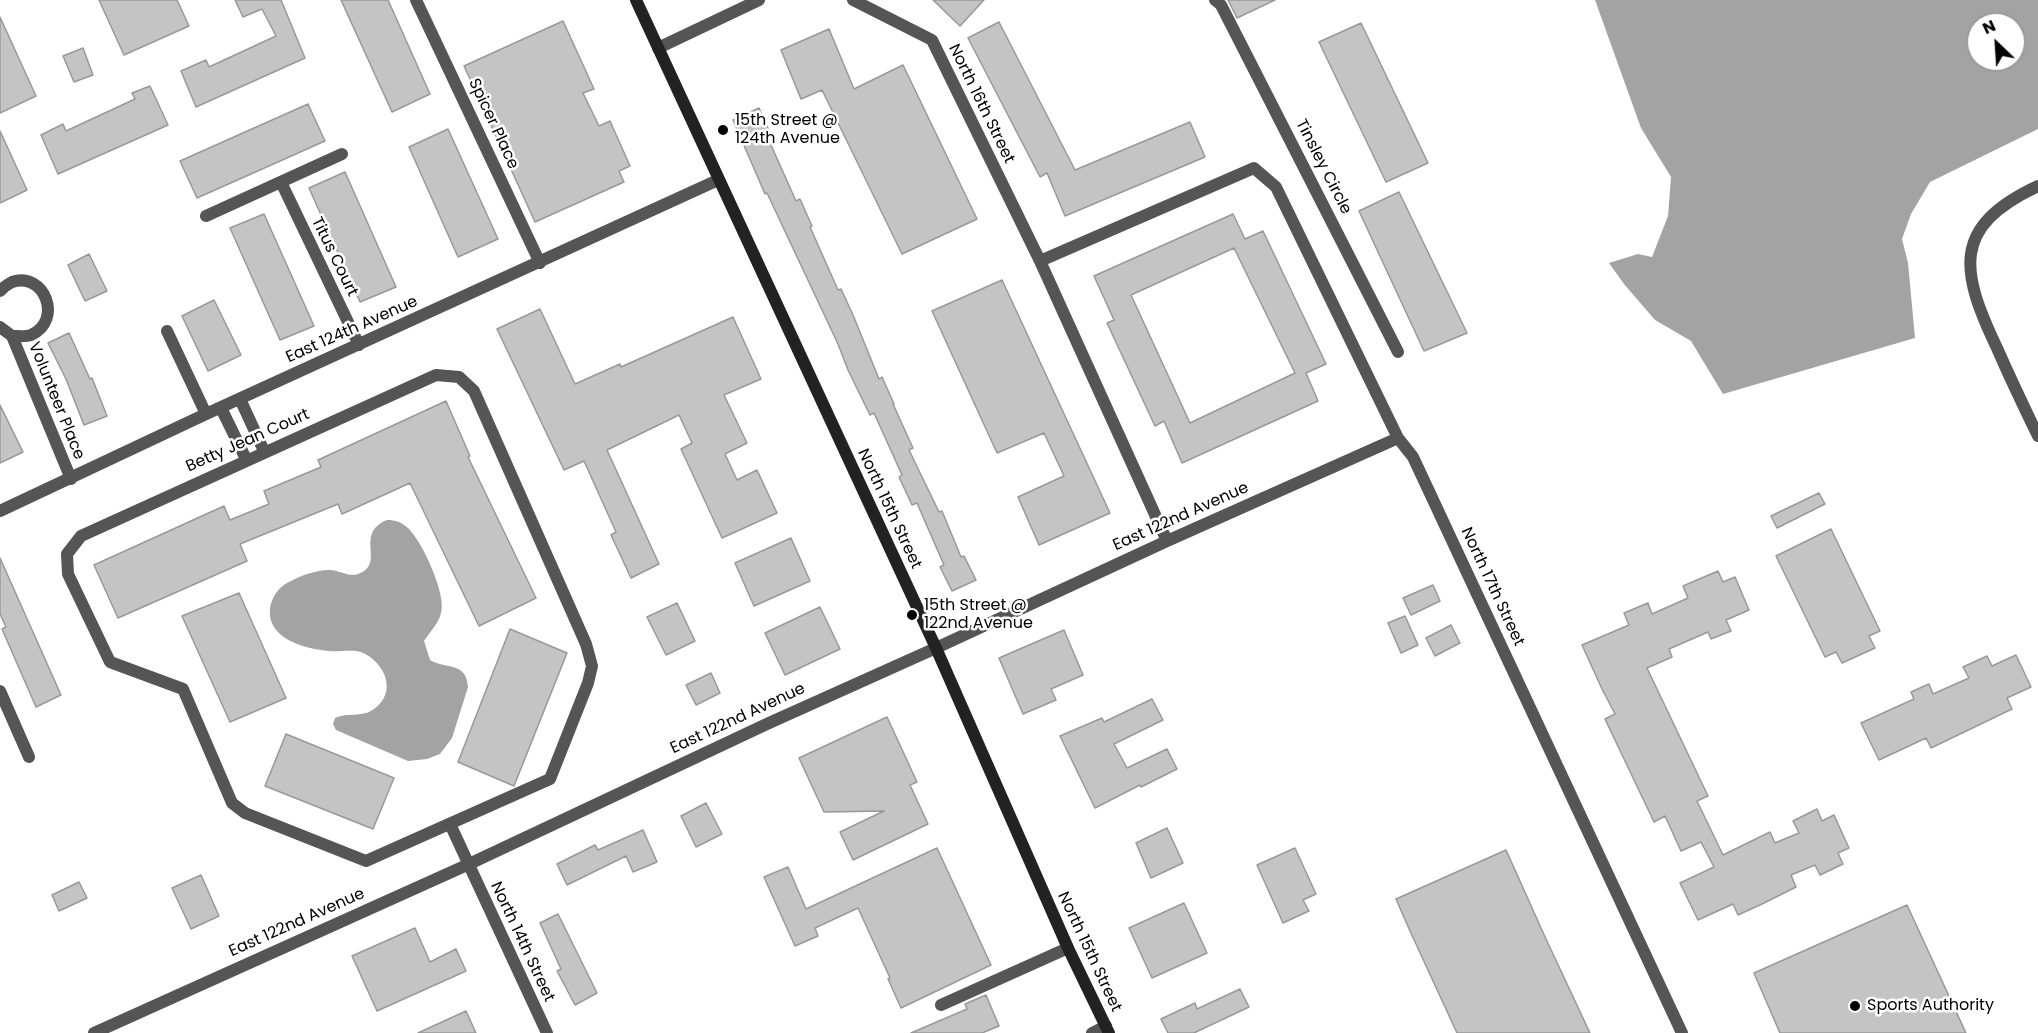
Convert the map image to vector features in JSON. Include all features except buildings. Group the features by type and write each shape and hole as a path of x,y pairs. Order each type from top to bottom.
{"street":[{"name":"Spicer Place","path":"416,0 540,262"},
{"name":"North 15th Street","path":"636,0 936,648 1068,948 1108,1030"},
{"path":"658,48 759,0"},
{"name":"North 16th Street","path":"854,0 932,40 1040,261 1167,541"},
{"name":"Tinsley Circle","path":"1215,0 1221,5 1398,352"},
{"path":"206,216 342,154"},
{"name":"North 17th Street","path":"1040,261 1254,168 1276,187 1398,438 1413,457 1682,1033"},
{"name":"East 124th Avenue","path":"0,511 718,180"},
{"name":"Titus Court","path":"280,182 359,345"},
{"path":"2038,186 2007,202 1985,221 1973,245 1970,275 1972,290 1980,311 2038,436"},
{"name":"Volunteer Place","path":"0,291 12,282 29,282 44,292 49,309 44,325 37,331 30,336 12,336"},
{"name":"Volunteer Place","path":"0,327 12,336 71,479"},
{"path":"167,331 207,414"},
{"name":"Betty Jean Court","path":"436,375 459,377 474,391 586,644 592,666 588,683 550,779 366,861 245,813 232,803 183,689 110,662 68,574 67,554 81,536 264,451 436,375"},
{"path":"240,399 264,451"},
{"path":"221,408 246,459"},
{"name":"East 122nd Avenue","path":"94,1033 467,865 769,723 1167,541 1398,438"},
{"path":"0,691 29,757"},
{"path":"450,824 467,865"},
{"name":"North 14th Street","path":"467,865 547,1033"},
{"path":"941,1005 1068,948"},
{"path":"1092,1033 1108,1030"}],"shaded area":[{"path":"1595,0 2038,0 2038,129 1930,182 1911,214 1902,239 1908,263 1915,338 1723,394 1691,341 1655,320 1609,263 1638,254 1652,257 1668,216 1671,177 1641,128"},
{"path":"387,520 401,523 414,535 437,582 442,605 441,613 424,641 430,660 460,670 464,673 468,687 452,738 440,754 427,759 408,761 336,730 333,724 335,718 369,712 381,702 387,686 382,670 377,663 361,652 320,650 299,645 281,635 274,628 270,619 270,608 274,597 281,587 292,580 320,571 331,570 355,575 366,569 370,563 372,533 377,526"}],"place":[{"name":"15th Street @ 124th Avenue","path":"723,130"},
{"name":"15th Street @ 122nd Avenue","path":"912,615"},
{"name":"Sports Authority","path":"1855,1006"}]}
